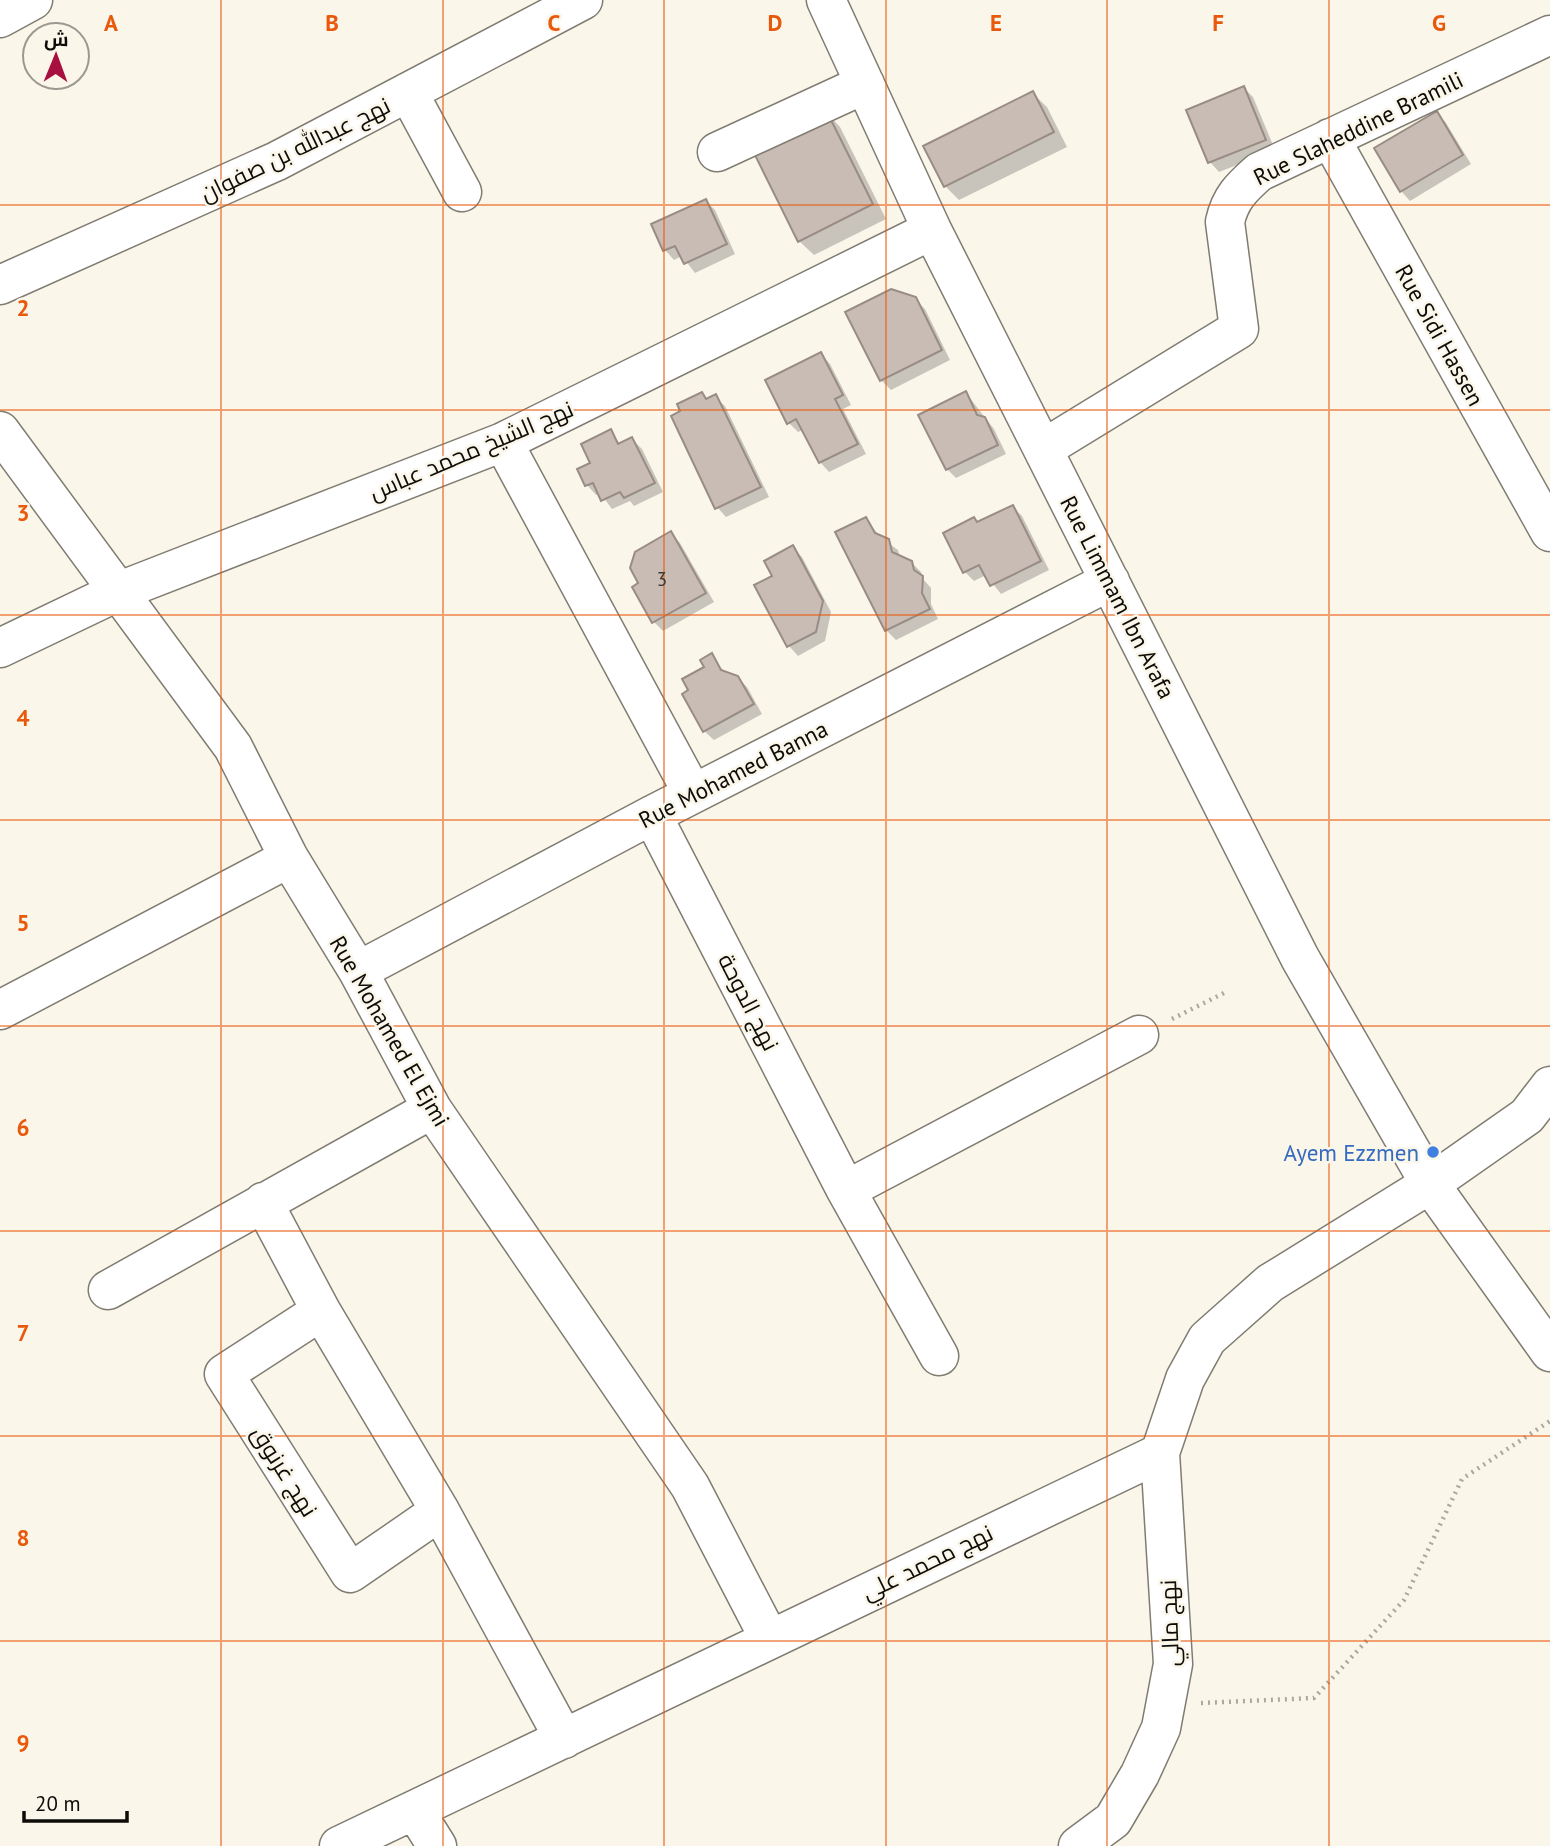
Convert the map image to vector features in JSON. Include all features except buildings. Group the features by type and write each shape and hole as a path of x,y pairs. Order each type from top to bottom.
{"street":[{"path":"0,18 33,0"},
{"name":"نهج عبدالله بن صفوان","path":"0,285 277,161 583,0"},
{"name":"Rue Limmam Ibn Arafa","path":"826,0 932,230 1300,958 1430,1184 1550,1352"},
{"name":"Rue Slaheddine Bramili","path":"1043,449 1239,329 1225,222 1228,205 1240,188 1259,172 1550,35"},
{"path":"717,152 865,84"},
{"path":"408,92 462,192"},
{"name":"Rue Sidi Hassen","path":"1330,138 1550,532"},
{"name":"نهج الشيخ محمد عباس","path":"0,648 117,592 503,442 932,230"},
{"name":"Rue Mohamed El Ejmi","path":"0,430 233,747 289,858 358,971 432,1109 690,1486 769,1639"},
{"path":"503,442 693,794"},
{"name":"Rue Mohamed Banna","path":"358,971 652,815 1110,581"},
{"name":"نهج الدوحة","path":"652,815 846,1190 939,1356"},
{"path":"0,1010 289,858"},
{"path":"846,1190 1139,1035"},
{"path":"1160,1453 1185,1378 1207,1339 1269,1283 1430,1184 1527,1116 1550,1086"},
{"path":"108,1290 432,1109"},
{"path":"263,1202 321,1311 440,1511 564,1739"},
{"name":"نهج غرنوق","path":"321,1311 224,1374 350,1573 440,1511"},
{"name":"نهج محمد علي","path":"339,1846 1160,1453"},
{"name":"نهج مالي","path":"1077,1846 1120,1833 1140,1774 1161,1728 1166,1705 1174,1664 1160,1453"},
{"path":"415,1811 437,1846"}],"path":[{"path":"1139,1035 1224,993"},
{"path":"1166,1705 1314,1698 1404,1600 1462,1479 1550,1421"}],"place":[{"name":"Ayem Ezzmen","path":"1433,1152"}]}
